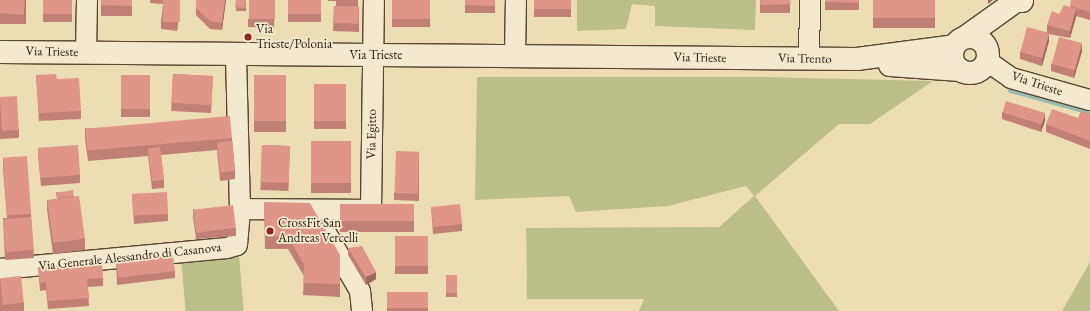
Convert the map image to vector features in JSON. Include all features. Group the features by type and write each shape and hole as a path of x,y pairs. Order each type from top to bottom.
{"street":[{"path":"86,52 87,0"},
{"name":"Via Egitto","path":"240,209 371,210 374,0"},
{"path":"515,55 516,0"},
{"path":"809,60 810,0"},
{"path":"857,59 888,65 976,72 987,56 992,36 1008,16 1020,7 1023,1 1016,1 960,41 952,57 960,70"},
{"path":"857,59 978,38 987,56"},
{"name":"Via Trieste","path":"0,52 236,55 515,55 752,59"},
{"name":"Via Generale Alessandro di Casanova","path":"0,270 227,248 237,244 240,209 236,55"},
{"name":"Via Trieste","path":"987,56 1011,78 1090,100"},
{"name":"Via Trento","path":"752,59 857,59"},
{"path":"313,210 360,291 362,311"}],"green space":[{"path":"577,0 756,0 755,30 655,26 655,6 632,4 626,29 577,31"},
{"path":"477,77 764,77 933,81 870,124 839,124 755,196 839,311 639,311 644,299 527,299 526,228 719,227 754,196 746,186 668,206 576,212 569,196 475,200"},
{"path":"239,256 244,311 186,311 181,261"},
{"path":"1090,262 1090,311 1062,311"}],"building":[{"path":"0,0 25,0 24,15 0,13"},
{"path":"43,0 72,0 72,14 43,14"},
{"path":"101,0 132,0 132,6 101,5"},
{"path":"163,0 180,0 180,22 163,22"},
{"path":"196,0 225,0 222,23 210,21 196,8"},
{"path":"236,0 246,0 245,8 235,7"},
{"path":"249,0 275,0 275,19 249,19"},
{"path":"288,0 321,0 321,14 288,14"},
{"path":"392,0 430,0 430,19 392,19"},
{"path":"465,0 495,0 495,6 465,5"},
{"path":"534,0 571,0 571,9 534,9"},
{"path":"760,0 790,0 791,4 761,5"},
{"path":"825,0 859,0 859,3 825,2"},
{"path":"873,0 935,0 935,18 873,18"},
{"path":"1071,0 1090,0 1090,12 1070,6"},
{"path":"1064,5 1076,9 1070,31 1047,25 1052,11 1059,14"},
{"path":"334,6 359,7 358,24 333,23"},
{"path":"1027,27 1049,33 1042,58 1020,52"},
{"path":"1059,37 1082,43 1075,70 1052,64"},
{"path":"56,74 57,79 79,78 81,111 39,113 36,75"},
{"path":"173,74 213,76 211,105 171,103"},
{"path":"121,75 150,75 150,109 121,109"},
{"path":"254,75 286,75 286,121 254,121"},
{"path":"314,84 346,84 346,121 314,121"},
{"path":"17,96 19,130 2,131 0,97"},
{"path":"1006,101 1045,113 1042,124 1002,112"},
{"path":"1052,109 1078,118 1081,111 1090,114 1090,141 1046,124"},
{"path":"230,116 232,138 87,151 86,129"},
{"path":"232,141 235,171 220,172 217,143"},
{"path":"311,141 351,141 351,183 311,183"},
{"path":"78,145 80,175 40,178 38,148"},
{"path":"262,145 290,146 289,183 261,182"},
{"path":"160,147 164,180 152,181 148,148"},
{"path":"396,151 419,152 418,194 395,193"},
{"path":"27,156 31,214 7,216 3,158"},
{"path":"73,190 74,196 57,199 56,193"},
{"path":"167,192 168,214 133,216 132,194"},
{"path":"79,196 85,239 53,243 47,200"},
{"path":"264,202 310,203 340,255 340,284 303,283 304,264 288,237 265,236"},
{"path":"340,204 414,204 414,221 340,221"},
{"path":"460,204 462,224 433,227 431,207"},
{"path":"233,205 236,228 196,233 193,210"},
{"path":"31,217 34,250 6,252 3,219"},
{"path":"395,236 428,236 428,266 395,266"},
{"path":"362,246 376,272 366,277 348,248"},
{"path":"173,255 175,271 118,278 116,262"},
{"path":"102,262 103,278 87,279 89,298 48,301 46,282 40,283 38,267"},
{"path":"446,275 457,275 457,293 446,293"},
{"path":"21,276 24,303 3,305 0,278"},
{"path":"387,292 428,292 428,308 387,308"}],"waterway":[{"path":"1010,90 1090,112"}],"place":[{"name":"Via Trieste/Polonia","path":"248,37"},
{"name":"CrossFit San Andreas Vercelli","path":"270,231"}]}
